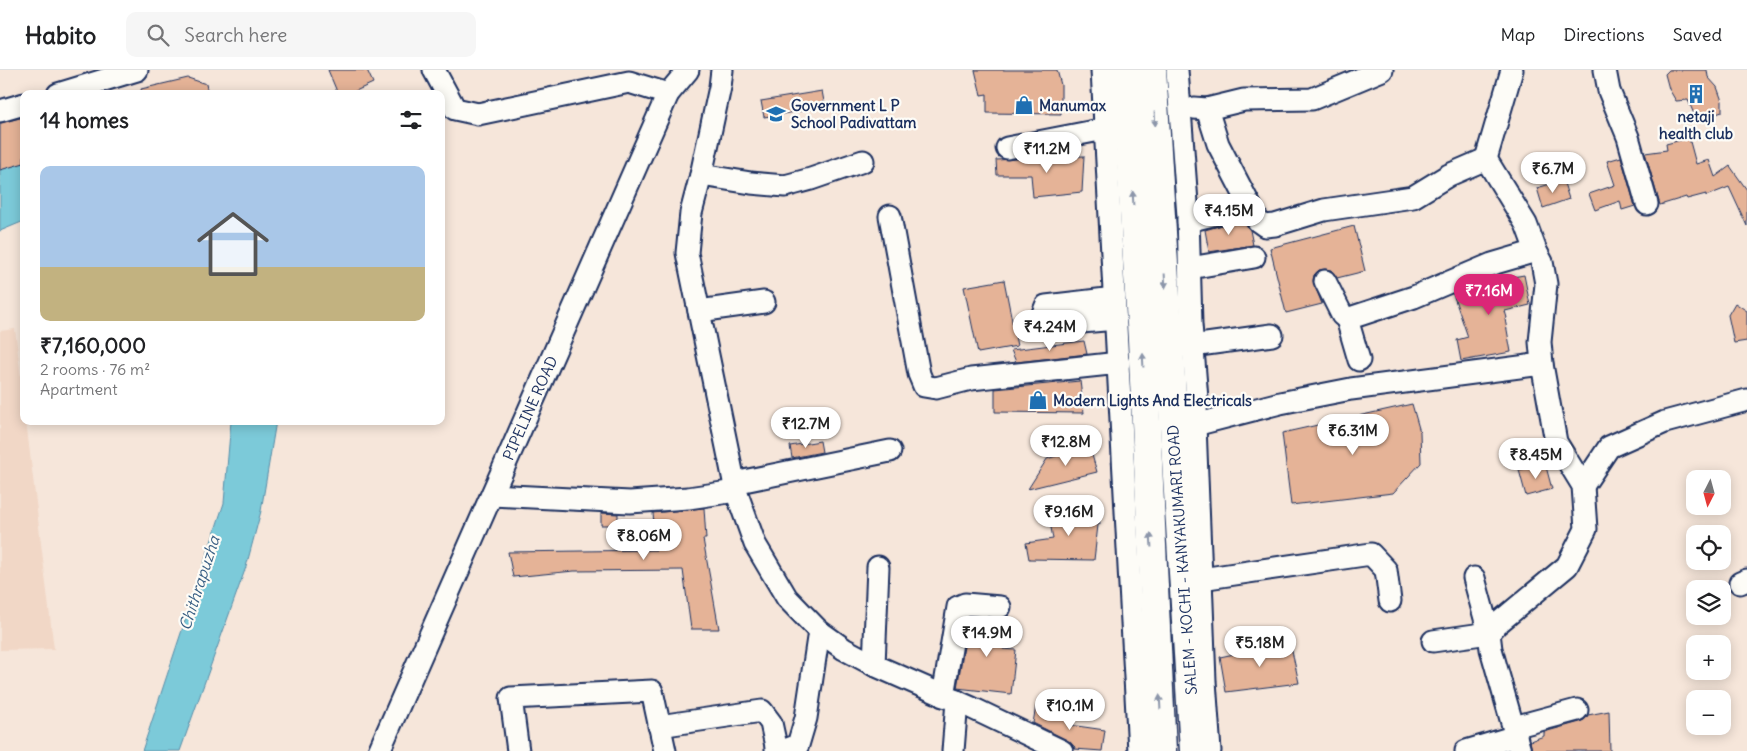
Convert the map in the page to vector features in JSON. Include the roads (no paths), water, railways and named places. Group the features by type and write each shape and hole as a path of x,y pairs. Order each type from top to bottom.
{"highway":[{"name":"SALEM - KOCHI - KANYAKUMARI ROAD","path":"1125,70 1132,391 1153,576 1162,751"},
{"name":"SALEM - KOCHI - KANYAKUMARI ROAD","path":"1152,70 1179,233 1192,577 1194,751"},
{"path":"1153,576 1192,577"}],"street":[{"path":"71,90 137,70"},
{"path":"434,70 445,90"},
{"name":"PIPELINE ROAD","path":"379,751 668,94 688,70"},
{"path":"722,70 701,175 691,213 687,253 735,487 755,544 787,598 819,631 844,649 874,665 950,698 1062,751"},
{"path":"1102,70 1119,363 1132,391 1139,751"},
{"path":"1177,70 1179,107 1179,233 1190,268 1192,346 1197,399 1192,577 1205,681 1210,751"},
{"path":"1179,107 1207,109 1244,100 1312,99 1382,70"},
{"path":"1433,641 1489,633 1497,624 1567,566 1586,529 1583,486 1556,442 1542,364 1540,342 1546,284 1542,262 1526,224 1486,160 1508,78 1512,70"},
{"path":"1605,70 1613,100 1628,137 1648,204"},
{"path":"445,90 455,109 478,114 629,82 668,94"},
{"path":"0,111 20,105"},
{"path":"1207,109 1218,144 1258,221 1265,226 1275,225 1324,210 1413,197 1449,175 1486,160"},
{"path":"1008,148 1105,129"},
{"path":"701,175 785,186 863,161"},
{"path":"1179,233 1228,211"},
{"path":"890,216 919,374 924,386 936,388 971,379 1119,363"},
{"path":"1347,319 1414,297 1492,264 1536,251"},
{"path":"1190,268 1254,257"},
{"path":"1325,281 1342,314 1347,319 1359,360"},
{"path":"699,311 764,302"},
{"path":"1192,346 1272,335"},
{"path":"1195,425 1280,403 1351,388 1542,364"},
{"path":"1583,486 1609,447 1665,422 1747,400"},
{"path":"492,495 630,502 688,498 890,451"},
{"path":"1192,577 1371,554 1386,570 1390,601"},
{"path":"874,665 878,567"},
{"path":"1474,578 1489,633 1491,649 1517,738"},
{"path":"954,751 950,698 958,607 965,604 1000,607"},
{"path":"659,726 762,711 771,723 776,749 785,750 798,745 806,718 819,631"},
{"path":"518,751 511,698 652,691 665,751"},
{"path":"1466,751 1517,738 1577,710"}],"water":[{"path":"20,155 20,223 0,231 0,163"},
{"name":"Chithrapuzha","path":"231,425 275,425 261,511 246,567 180,751 142,751 224,503"}],"place":[{"name":"netaji health club","path":"1696,94"},
{"name":"Manumax","path":"1024,105"},
{"name":"Government L P School Padivattam","path":"776,114"},
{"name":"Modern Lights And Electricals","path":"1038,400"}]}
